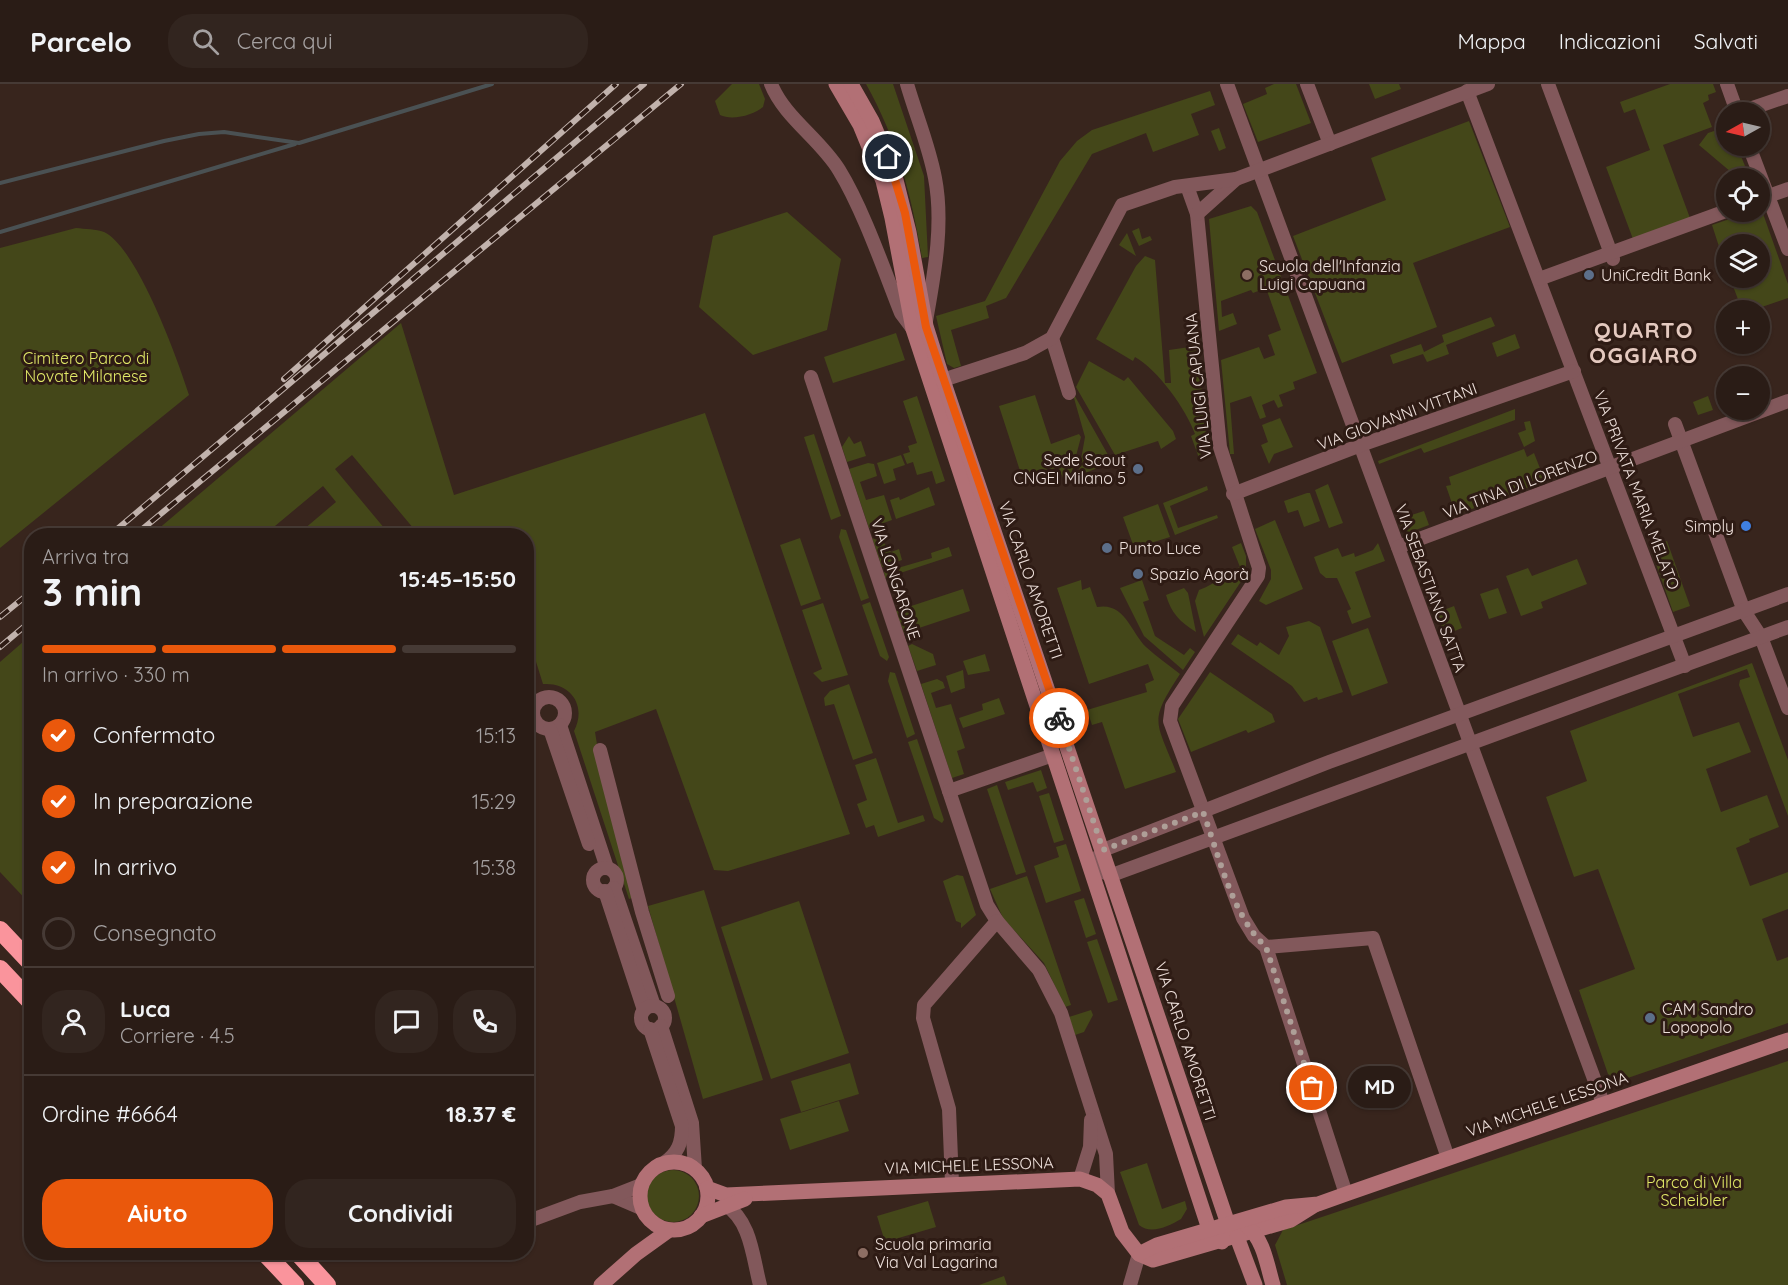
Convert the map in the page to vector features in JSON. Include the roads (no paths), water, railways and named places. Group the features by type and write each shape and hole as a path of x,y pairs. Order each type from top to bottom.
{"highway":[{"path":"0,930 24,956"},
{"path":"0,969 24,994"},
{"path":"272,1260 295,1285"},
{"path":"304,1260 327,1285"}],"street":[{"name":"VIA CARLO AMORETTI","path":"771,84 777,99 815,139 839,170 901,313 919,328"},
{"name":"VIA CARLO AMORETTI","path":"836,84 868,143 883,181 919,328 1053,755 1209,1229"},
{"name":"VIA CARLO AMORETTI","path":"851,84 881,138 895,176 909,232 919,328 943,380 1103,850 1234,1222"},
{"path":"907,84 935,178 939,211 936,261 919,328"},
{"name":"VIA SEBASTIANO SATTA","path":"1227,84 1603,1103"},
{"path":"1307,84 1330,144"},
{"path":"943,380 1025,353 1052,338 1122,206 1175,186 1236,179 1488,84"},
{"path":"1548,84 1612,257"},
{"path":"1727,84 1735,102"},
{"name":"VIA PRIVATA MARIA MELATO","path":"1467,91 1685,666"},
{"path":"1770,102 1788,96"},
{"path":"1197,214 1236,179"},
{"name":"VIA LUIGI CAPUANA","path":"1187,186 1197,214 1218,437 1233,495 1258,562 1257,576 1172,706 1170,714 1173,732 1243,918 1254,936 1266,947"},
{"path":"1770,196 1788,189"},
{"path":"1770,211 1788,249"},
{"path":"1539,279 1612,257 1716,215"},
{"path":"1052,338 1070,393"},
{"name":"VIA GIOVANNI VITTANI","path":"1233,495 1361,445 1574,371"},
{"name":"VIA LONGARONE","path":"811,377 987,905 997,921 1039,970 1061,1013 1106,1154 1108,1194"},
{"name":"VIA TINA DI LORENZO","path":"1398,547 1788,401"},
{"path":"1675,424 1744,611 1761,637 1788,708"},
{"path":"1788,594 1329,762 1103,850 1091,868 1112,875 1788,627"},
{"path":"534,709 539,701 553,698 561,703 565,711 555,727"},
{"path":"534,722 540,726 555,727"},
{"path":"555,727 602,870 594,882 598,889 609,890"},
{"path":"600,750 642,912 668,996"},
{"path":"949,791 1053,755"},
{"path":"600,1285 636,1254 668,1231 689,1227 700,1216 708,1200 707,1188 695,1169 692,1123 656,1028 642,1021 649,1008 624,918 609,890"},
{"path":"609,890 649,1008 664,1014 656,1028 682,1126 682,1141 671,1158 646,1176 641,1185 646,1235 636,1254"},
{"path":"624,918 642,912"},
{"path":"952,1183 949,1109 923,1018 924,1005 997,921"},
{"path":"1346,1194 1266,947 1373,938 1448,1158"},
{"name":"VIA MICHELE LESSONA","path":"1139,1254 1154,1260 1291,1220 1318,1204 1788,1040"},
{"name":"VIA LONGARONE","path":"1080,1179 1090,1147 1091,1102"},
{"path":"664,1163 675,1162 695,1169"},
{"name":"VIA MICHELE LESSONA","path":"707,1188 726,1195 1080,1179 1096,1185 1108,1194"},
{"path":"534,1219 580,1202 613,1196 641,1185"},
{"name":"VIA MICHELE LESSONA","path":"700,1216 759,1193"},
{"path":"1108,1194 1122,1232 1139,1254 1130,1285"},
{"path":"613,1196 644,1213 668,1231"},
{"name":"VIA MICHELE LESSONA","path":"1139,1254 1157,1245 1286,1207 1318,1204"},
{"path":"725,1205 733,1210 744,1225 760,1285"},
{"path":"1209,1229 1222,1242 1234,1222"},
{"path":"1234,1222 1254,1232 1262,1246 1274,1285"},
{"path":"1234,1222 1255,1285"}],"waterway":[{"path":"0,183 199,134 224,132 299,143 492,84"},
{"path":"0,232 295,144"}],"railway":[{"path":"284,379 616,84"},
{"path":"118,528 644,84"},
{"path":"144,528 681,84"},
{"path":"0,617 24,598"},
{"path":"0,647 24,627"}],"place":[{"name":"Scuola dell'Infanzia Luigi Capuana","path":"1247,275"},
{"name":"UniCredit Bank","path":"1589,275"},
{"name":"Sede Scout CNGEI Milano 5","path":"1138,469"},
{"name":"Simply","path":"1746,526"},
{"name":"Punto Luce","path":"1107,548"},
{"name":"Spazio Agorà","path":"1138,574"},
{"name":"CAM Sandro Lopopolo","path":"1650,1018"},
{"name":"MD","path":"1312,1088"},
{"name":"Scuola primaria Via Val Lagarina","path":"863,1253"}],"district":[{"name":"QUARTO OGGIARO","path":"1644,342"}],"park label":[{"name":"Cimitero Parco di Novate Milanese","path":"86,367"},
{"name":"Parco di Villa Scheibler","path":"1694,1191"}]}
